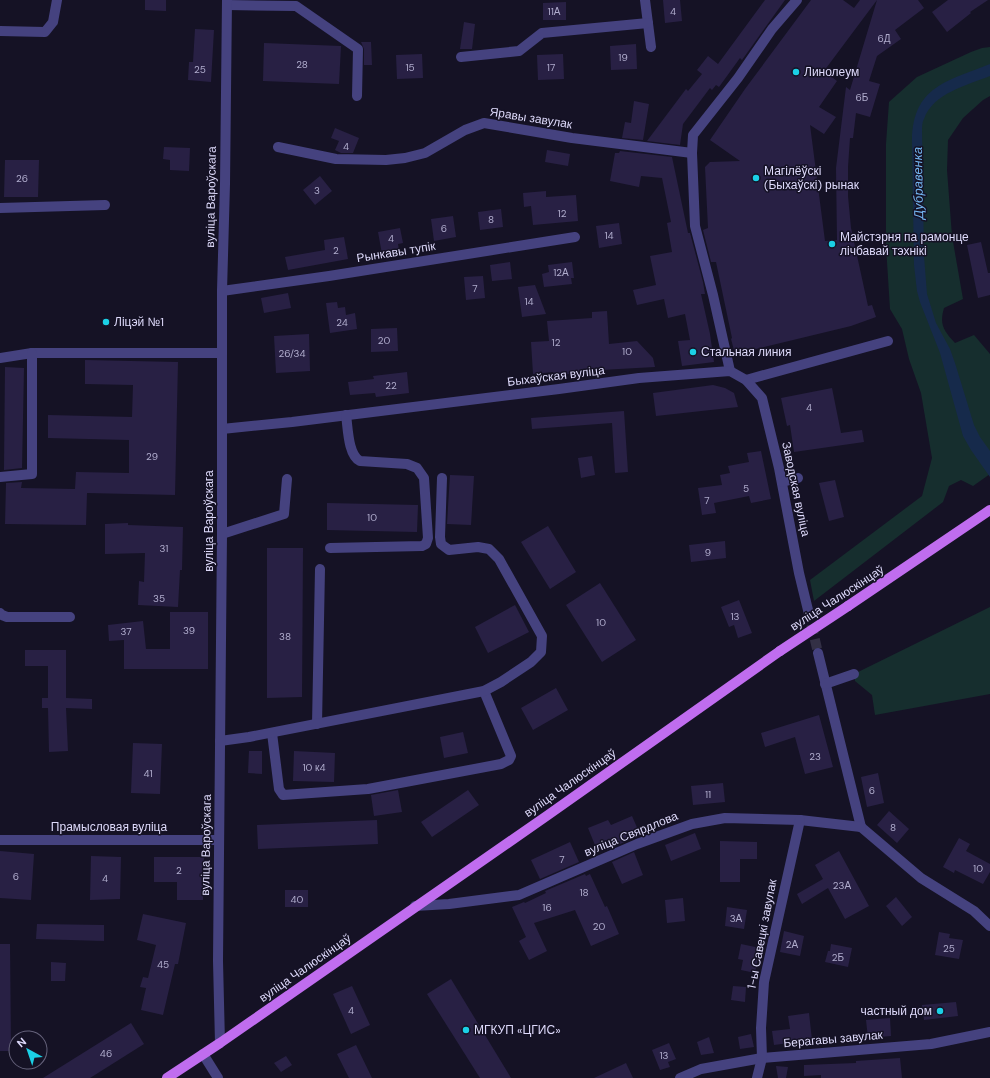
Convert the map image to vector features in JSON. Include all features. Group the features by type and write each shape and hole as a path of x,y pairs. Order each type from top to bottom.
{"main road":[{"name":"вуліца Чалюскінцаў","path":"167,1078 220,1043 780,651 990,510"}],"street":[{"path":"0,31 45,32 53,22 57,0"},
{"path":"645,0 650,47"},
{"path":"798,0 772,29 738,78 693,135 692,153 695,226 713,295 730,371 746,380 888,341"},
{"path":"227,2 296,6 358,49 357,96"},
{"name":"вуліца Вароўскага","path":"220,1043 218,961 222,534 222,291 227,2"},
{"path":"461,57 519,51 542,33 648,23"},
{"name":"Яравы завулак","path":"278,147 336,159 386,160 405,158 424,153 465,130 484,123 572,138 692,153"},
{"path":"0,208 105,205"},
{"name":"Рынкавы тупік","path":"222,291 330,276 575,237"},
{"path":"0,477 32,474 32,353"},
{"path":"0,358 32,353 222,353"},
{"name":"Быхаўская вуліца","path":"222,429 559,389 639,378 730,371"},
{"name":"Заводская вуліца","path":"746,380 762,398 782,482 808,610"},
{"path":"330,548 422,546 426,544 428,538 424,478 417,468 407,464 360,461 355,459 352,453 346,415"},
{"path":"220,741 272,733 484,691 501,682 531,662 541,652 542,636 499,559 489,549 478,547 449,550 441,544 442,478"},
{"path":"782,482 798,478"},
{"path":"222,534 284,514 287,479"},
{"path":"317,724 320,569"},
{"path":"0,614 7,617 70,617"},
{"path":"818,653 861,827 921,878 974,910 990,926"},
{"path":"825,684 854,674"},
{"path":"272,733 279,789 283,795 368,789 501,764 509,760 511,756 484,691"},
{"name":"вуліца Свярдлова","path":"415,906 449,904 519,895 637,844 692,824 725,818 800,820 861,827"},
{"name":"1-ы Савецкі завулак","path":"757,1078 762,1058 760,1028 764,982 800,820"},
{"name":"Прамысловая вуліца","path":"0,840 219,840"},
{"name":"Берагавы завулак","path":"680,1078 701,1069 762,1058 930,1044 990,1032"},
{"path":"203,1054 218,1078"}],"green space":[{"path":"990,47 990,96 983,100 963,118 948,140 947,170 952,236 963,299 944,308 942,323 945,331 955,343 974,335 990,354 990,474 973,486 961,480 949,486 943,502 814,601 810,580 922,496 932,458 921,393 909,359 902,329 890,309 886,246 886,144 889,102 917,77 971,52"},
{"path":"990,607 990,694 875,715 872,695 855,681 854,674"}],"water":[{"name":"Дубравенка","path":"990,64 990,76 952,91 935,103 923,120 922,131 924,256 927,294 936,323 950,349 974,425 990,451 990,477 963,436 940,353 917,291 914,265 912,140 914,122 919,108 926,97 947,81"}],"building":[{"path":"145,0 166,0 166,11 145,10"},
{"path":"663,0 680,0 682,21 665,23"},
{"path":"765,0 785,0 742,60 740,58 719,87 716,85 712,90 710,88 683,124 680,145 647,141 686,89 688,91 702,74 697,70 708,56 718,64"},
{"path":"811,0 843,0 854,8 860,0 877,0 918,0 924,8 895,30 901,39 877,56 869,81 880,84 870,117 856,113 853,138 850,138 848,196 851,228 868,306 872,305 876,317 851,326 735,354 716,262 711,262 703,230 708,228 705,167 710,162 740,161 710,140 745,89","holes":["877,0 850,90 846,87 836,168 837,240 825,241 810,125 824,134 836,117 819,107 837,81 824,71"]},
{"path":"948,0 988,0 970,12 971,13 947,32 932,12"},
{"path":"566,2 566,20 543,20 543,3"},
{"path":"464,22 475,24 472,49 460,49"},
{"path":"195,29 214,30 211,82 188,80 189,62 193,62"},
{"path":"361,42 371,42 372,65 364,65 364,49"},
{"path":"264,43 341,46 339,84 263,81"},
{"path":"636,44 637,69 611,70 610,46"},
{"path":"422,54 423,78 397,79 396,55"},
{"path":"563,54 564,79 538,80 537,55"},
{"path":"634,101 649,104 643,140 622,138 625,122 631,123"},
{"path":"335,128 359,138 353,153 341,153 335,150 339,141 331,138"},
{"path":"164,147 190,148 189,171 170,170 170,160 163,159"},
{"path":"547,150 570,154 568,166 545,162"},
{"path":"620,151 672,157 688,233 690,233 703,282 705,294 701,294 710,334 714,362 682,366 678,341 690,340 685,314 668,318 664,299 637,305 633,290 656,285 650,256 672,252 667,223 671,222 662,178 641,176 639,187 610,181 615,153 619,153"},
{"path":"5,160 39,160 38,197 4,197"},
{"path":"320,176 332,191 315,205 303,190"},
{"path":"546,191 546,197 576,195 578,221 533,225 531,206 524,207 523,193"},
{"path":"501,209 503,227 480,230 478,212"},
{"path":"453,216 456,237 434,241 431,219"},
{"path":"619,223 622,244 599,248 596,226"},
{"path":"400,228 403,243 398,244 399,250 382,254 378,232"},
{"path":"344,237 348,259 288,270 285,257 325,250 324,240"},
{"path":"981,242 988,273 990,273 990,295 978,298 967,245"},
{"path":"510,262 512,279 492,281 490,265"},
{"path":"572,262 574,278 571,278 572,284 544,287 542,274 549,272 548,265"},
{"path":"483,276 485,298 466,300 464,277"},
{"path":"535,285 546,314 522,317 518,287"},
{"path":"288,293 291,308 264,313 261,298"},
{"path":"337,302 338,308 345,307 346,315 355,313 357,329 330,333 326,303"},
{"path":"607,311 609,344 637,341 653,358 655,367 601,370 601,372 553,375 553,372 533,374 531,342 549,341 547,321 592,318 592,312"},
{"path":"397,328 398,351 371,352 371,329"},
{"path":"309,334 310,371 276,373 274,336"},
{"path":"85,360 178,362 175,495 87,493 86,525 5,524 6,483 22,482 21,488 75,489 76,472 129,473 129,440 48,438 48,415 132,417 133,385 85,384"},
{"path":"5,367 24,368 22,468 4,470"},
{"path":"407,372 409,393 376,397 375,393 350,395 348,382 374,379 373,376"},
{"path":"713,385 725,388 734,393 738,407 656,416 653,393"},
{"path":"832,388 841,433 862,430 864,442 794,452 790,425 787,426 781,398"},
{"path":"624,411 628,472 615,473 612,423 532,429 531,418"},
{"path":"761,451 771,499 751,503 749,496 714,503 716,513 702,515 698,488 722,485 720,475 730,473 728,466 749,462 747,453"},
{"path":"592,456 595,475 581,478 578,458"},
{"path":"450,475 474,476 471,525 447,524"},
{"path":"835,480 844,517 829,521 819,483"},
{"path":"327,503 418,505 417,532 327,530"},
{"path":"128,523 128,525 183,527 182,570 180,570 178,607 138,605 139,581 144,582 145,553 105,554 105,524"},
{"path":"548,526 576,572 550,589 521,542"},
{"path":"725,541 726,558 691,562 689,545"},
{"path":"267,548 303,548 302,697 267,698"},
{"path":"600,583 636,640 602,662 566,605"},
{"path":"739,600 752,633 738,638 734,625 729,627 721,607"},
{"path":"515,605 529,632 488,653 475,627"},
{"path":"170,612 208,612 208,669 124,669 124,640 109,641 108,625 143,621 146,649 170,649"},
{"path":"25,650 66,650 66,698 92,699 92,709 66,708 68,751 49,752 48,708 42,708 42,698 48,698 48,666 25,666"},
{"path":"556,688 568,710 533,730 521,708"},
{"path":"819,715 833,767 805,774 795,737 765,747 761,733"},
{"path":"463,732 468,753 444,758 440,737"},
{"path":"133,743 162,744 160,794 131,793"},
{"path":"249,751 262,751 262,774 248,773"},
{"path":"294,751 335,753 334,782 293,781"},
{"path":"878,773 884,803 867,807 861,777"},
{"path":"723,783 725,802 693,805 691,786"},
{"path":"398,790 402,812 374,816 371,795"},
{"path":"468,790 479,805 432,837 421,822"},
{"path":"889,811 909,829 897,843 877,825"},
{"path":"632,816 639,832 627,837 629,840 607,850 605,846 597,850 588,828 608,820 611,825"},
{"path":"377,820 378,844 258,849 257,825"},
{"path":"695,833 701,849 671,861 665,845"},
{"path":"959,838 970,844 966,851 990,864 990,872 983,884 955,870 954,873 943,867"},
{"path":"720,841 757,842 757,859 740,859 740,882 720,882"},
{"path":"570,842 579,862 540,879 531,860"},
{"path":"0,851 34,854 31,900 0,898"},
{"path":"839,851 869,906 845,919 828,888 802,904 797,894 823,879 815,865"},
{"path":"634,852 643,875 622,884 612,862"},
{"path":"91,856 121,857 120,899 90,900"},
{"path":"154,857 204,857 203,900 177,900 177,882 154,882"},
{"path":"585,874 586,876 590,874 605,907 607,906 619,934 591,946 575,910 534,923 547,951 529,960 519,941 526,937 512,907 524,902 525,903 546,893 545,891"},
{"path":"285,890 308,890 308,907 285,907"},
{"path":"896,897 912,917 902,926 886,906"},
{"path":"683,898 685,921 667,923 665,900"},
{"path":"727,907 747,910 744,929 725,926"},
{"path":"143,914 186,923 178,964 175,964 163,1015 141,1010 146,988 140,987 143,977 148,978 156,945 137,940"},
{"path":"37,924 104,925 104,941 36,939"},
{"path":"784,931 804,936 800,956 780,952"},
{"path":"939,932 950,934 949,938 963,940 959,959 935,955"},
{"path":"0,944 10,944 11,1030 8,1030 8,1051 0,1051"},
{"path":"741,944 760,948 755,973 741,970 743,960 738,959"},
{"path":"831,944 852,948 848,967 825,962 828,951 830,951"},
{"path":"51,962 66,963 65,981 51,981"},
{"name":"МГКУП «ЦГИС»","path":"451,979 511,1078 480,1078 427,994"},
{"path":"352,986 370,1025 351,1034 333,994"},
{"path":"733,986 746,987 745,1002 731,1000"},
{"name":"частный дом","path":"956,1002 958,1016 924,1020 922,1005"},
{"path":"809,1013 812,1040 774,1045 772,1031 790,1029 788,1016"},
{"path":"890,1018 891,1036 868,1038 866,1020"},
{"path":"131,1023 144,1044 90,1078 43,1078"},
{"path":"751,1034 754,1047 740,1049 738,1037"},
{"path":"709,1037 714,1053 701,1055 697,1042"},
{"path":"669,1043 676,1059 668,1062 670,1067 660,1070 652,1050"},
{"path":"356,1045 372,1078 349,1078 337,1054"},
{"path":"286,1056 292,1065 281,1072 274,1063"},
{"path":"900,1058 902,1078 821,1078 821,1075 804,1076 804,1065 856,1063 856,1061"},
{"path":"626,1063 633,1078 594,1078"},
{"path":"776,1066 788,1067 786,1078 778,1078"}],"tunnel":[{"path":"808,610 818,653"}],"place":[{"name":"Линолеум","path":"796,72"},
{"name":"Магілёўскі (Быхаўскі) рынак","path":"756,178"},
{"name":"Майстэрня па рамонце лічбавай тэхнікі","path":"832,244"},
{"name":"Ліцэй №1","path":"106,322"},
{"name":"Стальная линия","path":"693,352"},
{"name":"частный дом","path":"940,1011"},
{"name":"МГКУП «ЦГИС»","path":"466,1030"}]}
